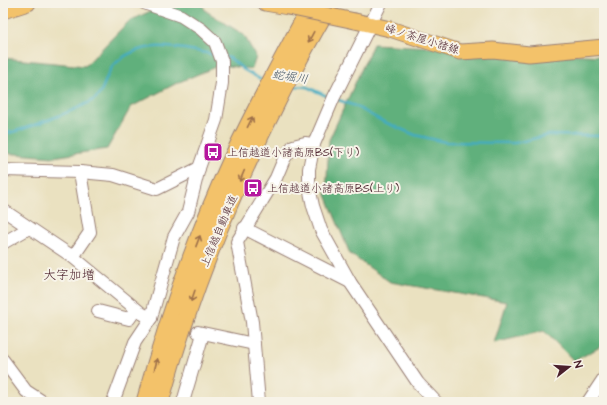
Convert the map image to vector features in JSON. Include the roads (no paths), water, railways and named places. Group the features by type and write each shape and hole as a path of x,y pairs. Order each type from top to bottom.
{"highway":[{"name":"上信越自動車道","path":"146,402 159,354 180,288 204,226 232,160 269,100 286,68 313,3"},
{"name":"上信越自動車道","path":"286,68 330,3"},
{"name":"上信越自動車道","path":"160,402 173,355 196,288 241,180 269,100"}],"main road":[{"path":"3,12 28,3"},
{"name":"峰ノ茶屋小諸線","path":"265,3 371,24 460,52 493,50 529,54 604,47"}],"street":[{"path":"113,402 135,342 151,318 174,237 188,212 199,168 216,120 222,84 222,61 215,42 202,29 180,16 144,3"},
{"path":"381,3 350,65 314,144 309,169 309,188 313,206 322,230 350,282 418,383 436,402"},
{"path":"259,402 252,322 237,242 244,228 276,178 284,159 293,146 305,143 314,144"},
{"path":"3,170 114,174 157,189 199,168"},
{"path":"73,258 90,232 80,172"},
{"path":"3,210 73,258 136,309 151,318"},
{"path":"3,244 29,228"},
{"path":"244,228 350,282"},
{"path":"98,311 129,319 136,309"},
{"path":"183,402 201,333 254,344"},
{"path":"3,360 26,391 43,402"},
{"path":"588,402 604,378"}],"waterway":[{"name":"蛇堀川","path":"3,134 23,129 53,118 82,106 92,100 98,96 113,66 124,57 136,51 149,47 176,47 216,55"},
{"name":"蛇堀川","path":"225,57 230,58 244,70 264,81"},
{"name":"蛇堀川","path":"293,86 307,87 329,97"},
{"name":"蛇堀川","path":"336,99 355,106 382,121 415,135 445,142 515,143 549,135 604,136"}],"place":[{"name":"上信越道小諸高原BS(下り)","path":"213,152"},
{"name":"上信越道小諸高原BS(上り)","path":"253,188"}],"district":[{"name":"大字加増","path":"69,275"}]}
